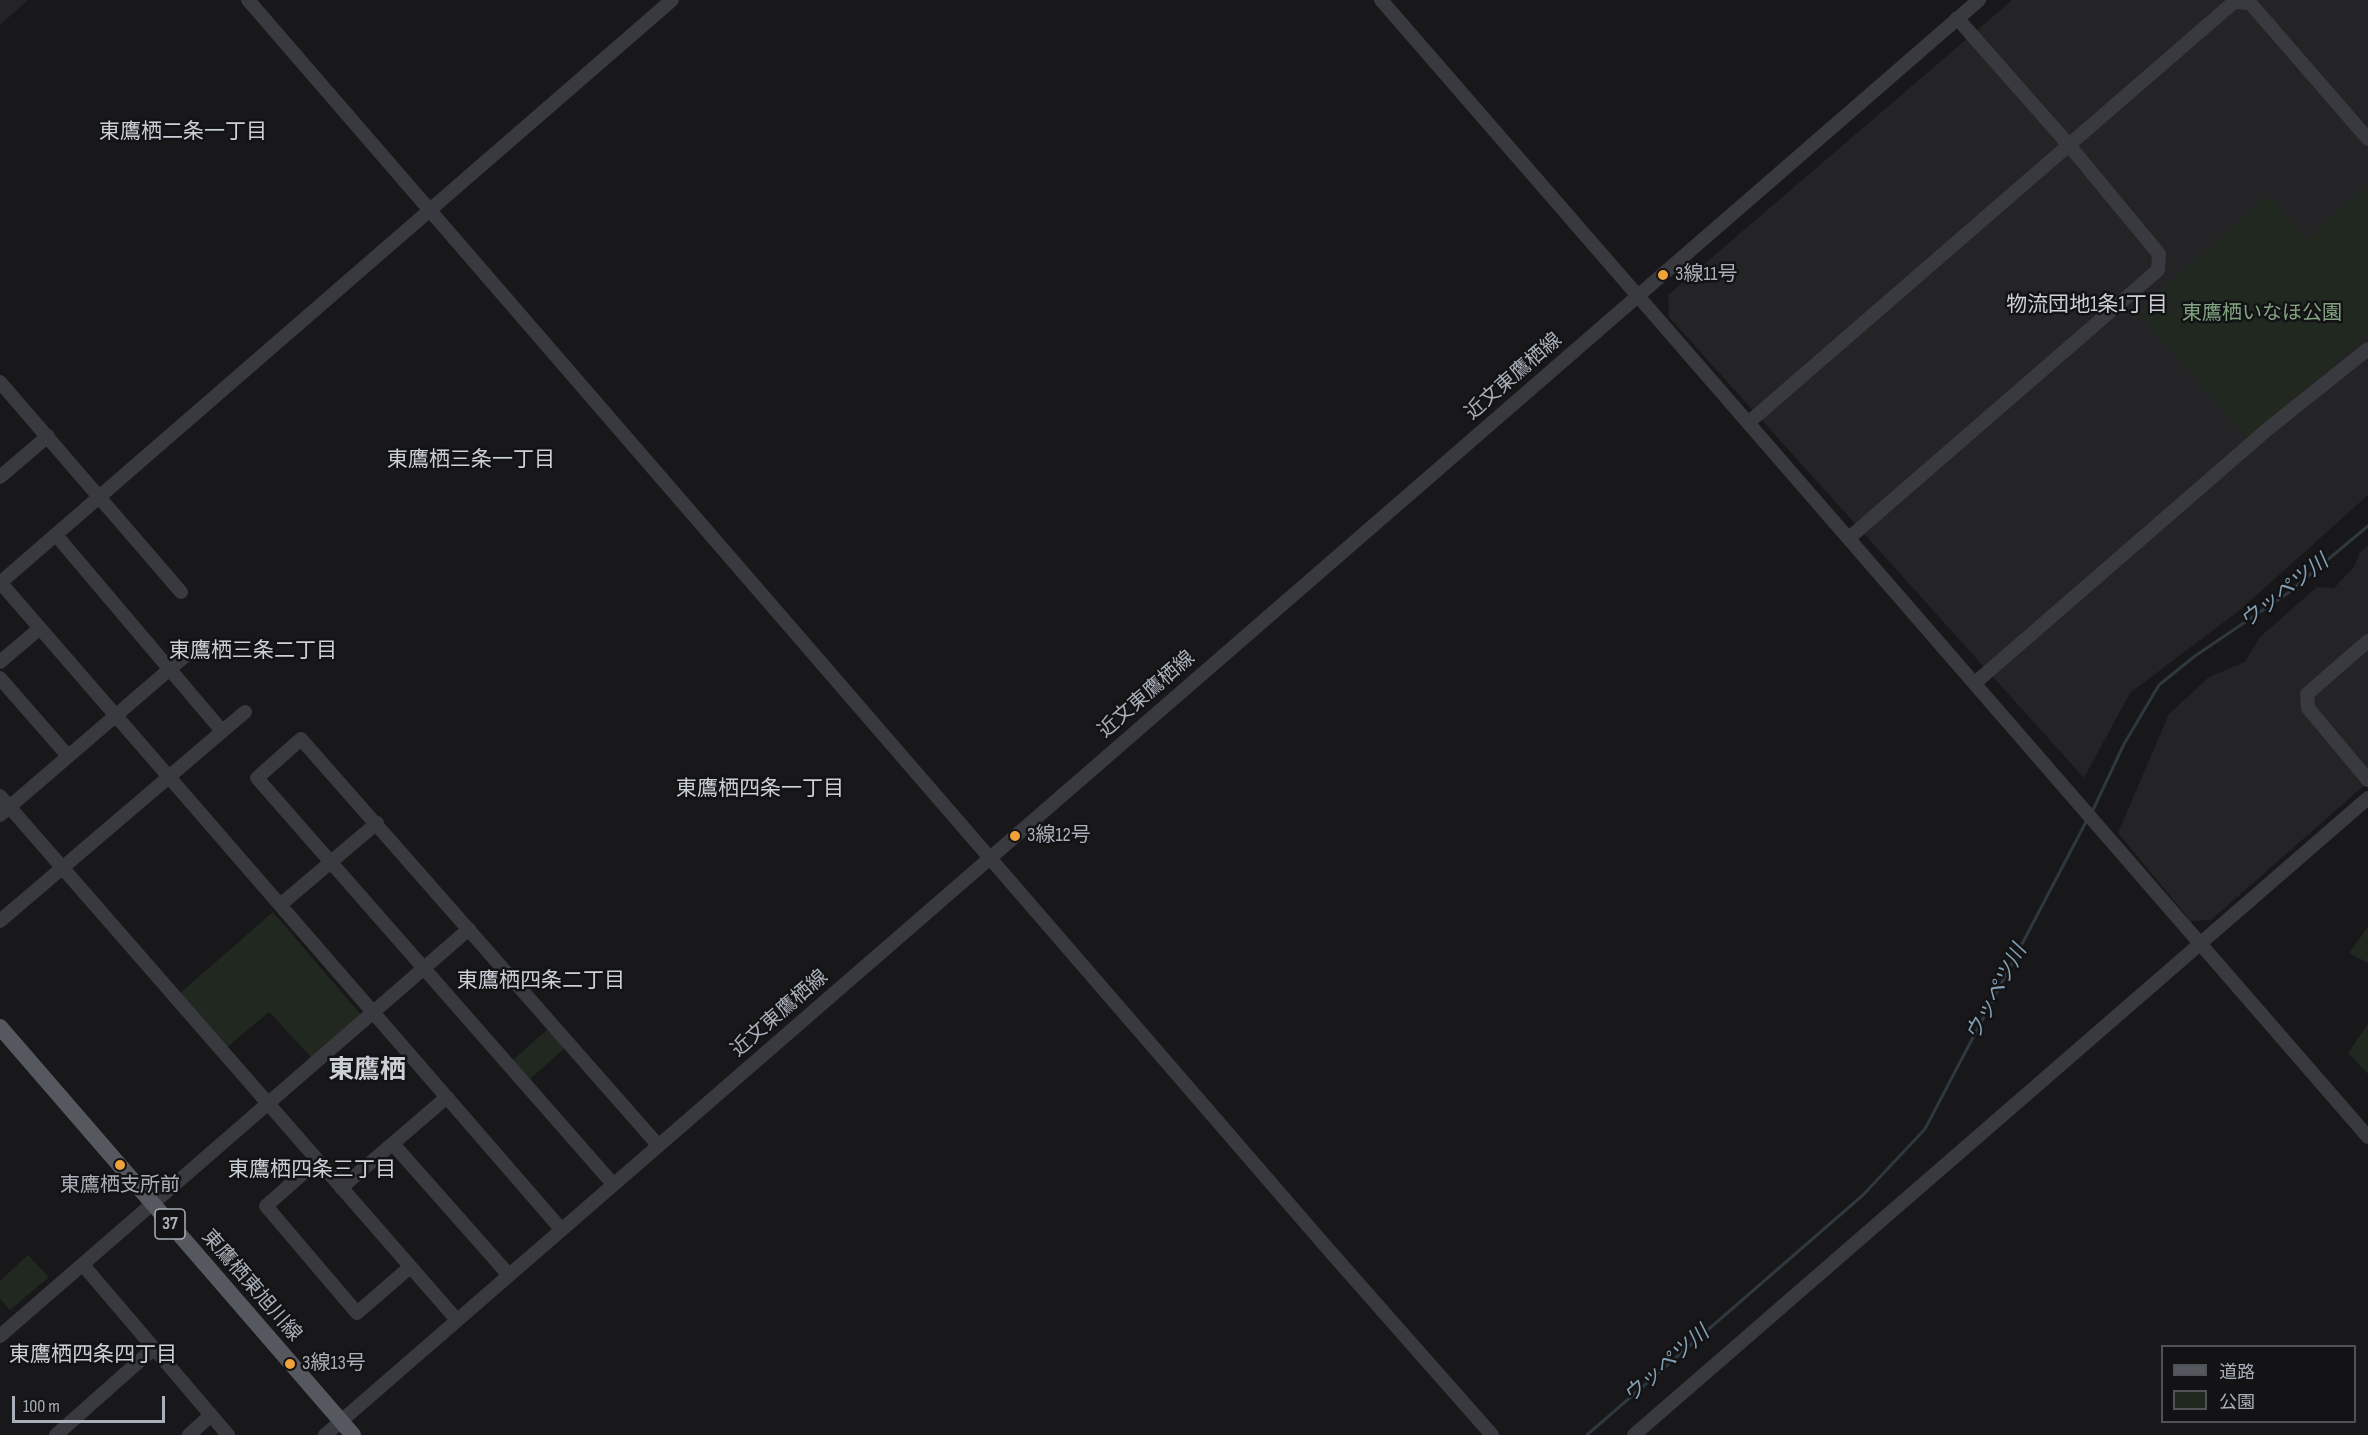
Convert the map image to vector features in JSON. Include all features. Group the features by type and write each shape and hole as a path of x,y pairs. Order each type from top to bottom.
{"main road":[{"name":"東鷹栖東旭川線","path":"0,1027 353,1435"}],"street":[{"path":"248,0 1328,1249 1492,1435"},
{"path":"561,1229 0,583 672,0"},
{"path":"1381,0 2368,1137"},
{"name":"近文東鷹栖線","path":"325,1435 1979,0"},
{"path":"1748,423 2234,2 2250,3 2368,139"},
{"path":"1849,538 2158,270 2159,254 2068,144 1957,18"},
{"path":"1975,683 2268,428 2368,349"},
{"path":"0,381 181,592"},
{"path":"0,477 48,436"},
{"path":"56,536 222,731"},
{"path":"0,662 40,628"},
{"path":"2368,641 2307,694 2308,708 2368,780"},
{"path":"5,811 192,650"},
{"path":"0,678 68,756"},
{"path":"0,921 64,869 245,712"},
{"path":"613,1184 257,778 301,739 658,1145"},
{"path":"0,796 5,811 64,869 457,1320"},
{"path":"1634,1435 2368,798"},
{"path":"280,905 377,823"},
{"path":"0,1336 469,928"},
{"path":"341,1188 447,1097"},
{"path":"393,1144 508,1275"},
{"path":"317,1161 266,1206 357,1312 410,1267"},
{"path":"83,1265 228,1435"},
{"path":"56,1435 153,1349"},
{"path":"189,1435 211,1415"}],"shaded area":[{"path":"0,0 28,0 0,25"},
{"path":"2012,0 2368,0 2368,495 2240,610 2130,693 2084,778 1669,317 1668,295"},
{"path":"2368,545 2368,782 2211,920 2191,921 2118,833 2169,714 2209,677 2245,662 2260,637 2317,587 2334,588 2354,567 2360,552"}],"green space":[{"name":"東鷹栖いなほ公園","path":"2368,185 2368,335 2248,439 2137,312 2268,195 2307,238"},
{"path":"273,912 361,1015 312,1058 269,1012 226,1048 179,994"},
{"path":"2368,927 2368,963 2349,953"},
{"path":"2368,1024 2368,1074 2348,1053"},
{"path":"549,1028 566,1047 530,1079 513,1060"},
{"path":"28,1255 49,1277 10,1310 0,1299 0,1281"}],"waterway":[{"name":"ウッペツ川","path":"2092,812 2124,744 2159,685 2195,656 2288,593 2368,526"},
{"name":"ウッペツ川","path":"1587,1435 1863,1195 1925,1129 2087,820"}],"place":[{"name":"3線11号","path":"1663,275"},
{"name":"3線12号","path":"1015,836"},
{"name":"東鷹栖支所前","path":"120,1165"},
{"name":"3線13号","path":"290,1364"}],"district":[{"name":"東鷹栖二条一丁目","path":"183,133"},
{"name":"物流団地1条1丁目","path":"2087,306"},
{"name":"東鷹栖三条一丁目","path":"471,461"},
{"name":"東鷹栖三条二丁目","path":"253,652"},
{"name":"東鷹栖四条一丁目","path":"760,790"},
{"name":"東鷹栖四条二丁目","path":"541,982"},
{"name":"東鷹栖","path":"367,1071"},
{"name":"東鷹栖四条三丁目","path":"312,1171"},
{"name":"東鷹栖四条四丁目","path":"93,1356"}]}
